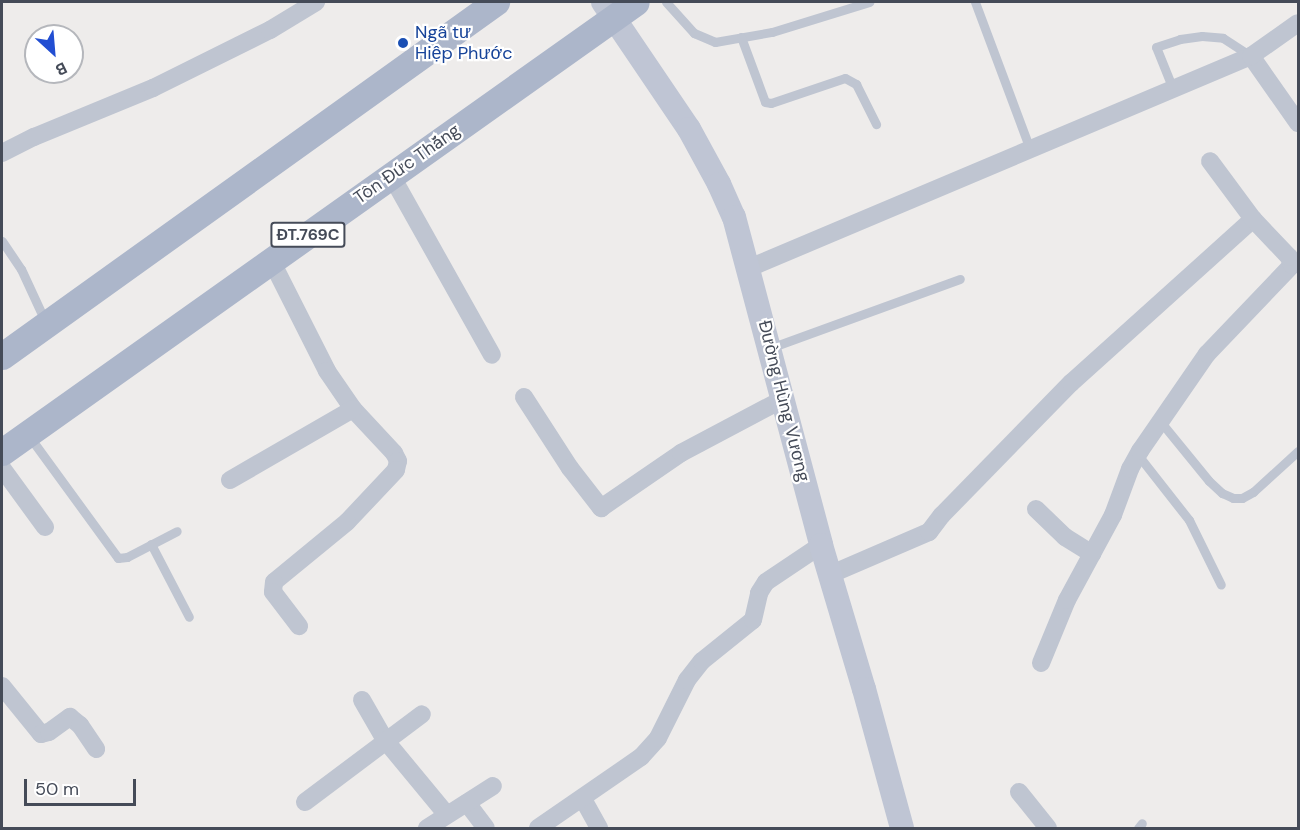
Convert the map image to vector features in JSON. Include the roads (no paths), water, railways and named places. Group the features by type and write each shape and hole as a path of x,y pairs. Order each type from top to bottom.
{"main road":[{"path":"2,356 496,2"},
{"name":"Tôn Đức Thắng","path":"2,452 391,175 609,9 636,2"}],"street":[{"path":"2,153 34,136 163,83 270,30 315,2"},
{"name":"Đường Hùng Vương","path":"609,9 689,129 734,217 820,545 902,828"},
{"path":"749,268 1030,149 1170,82 1251,56 1299,23"},
{"path":"1251,56 1299,123"},
{"path":"1041,663 1067,600 1113,515 1130,469 1138,455 1213,347 1292,265 1289,257 1253,219 1210,160"},
{"path":"391,175 492,355"},
{"path":"830,575 929,532 942,515 1071,383 1253,219"},
{"path":"271,260 318,354 353,409 394,453 398,461 396,470 331,536 274,582 273,592 299,626"},
{"path":"524,397 570,468 601,508 681,453 783,399"},
{"path":"230,480 353,409"},
{"path":"2,468 45,527"},
{"path":"1036,509 1065,537 1092,554"},
{"path":"538,828 641,757 658,738 687,680 697,667 712,652 753,620 759,593 766,582 820,545"},
{"path":"2,686 41,734 49,732 70,717 80,725 96,749"},
{"path":"362,700 385,740 447,814"},
{"path":"305,802 422,714"},
{"path":"427,828 493,786"},
{"path":"1019,792 1048,828"},
{"path":"583,799 599,828"},
{"path":"467,803 486,828"}],"lane":[{"path":"666,2 694,33 715,42 772,32 869,2"},
{"path":"975,2 1030,149"},
{"path":"1170,82 1156,47 1180,39 1202,36 1223,38 1251,56"},
{"path":"741,37 765,102 771,103 845,78 856,84 876,124"},
{"path":"2,241 21,269 46,323"},
{"path":"770,348 960,279"},
{"path":"1160,421 1209,481 1222,493 1233,498 1242,498 1253,492 1299,451"},
{"path":"27,433 118,558 127,557 177,531"},
{"path":"1138,455 1189,520 1221,585"},
{"path":"151,544 189,617"}],"place":[{"name":"Ngã tư Hiệp Phước","path":"403,43"}]}
